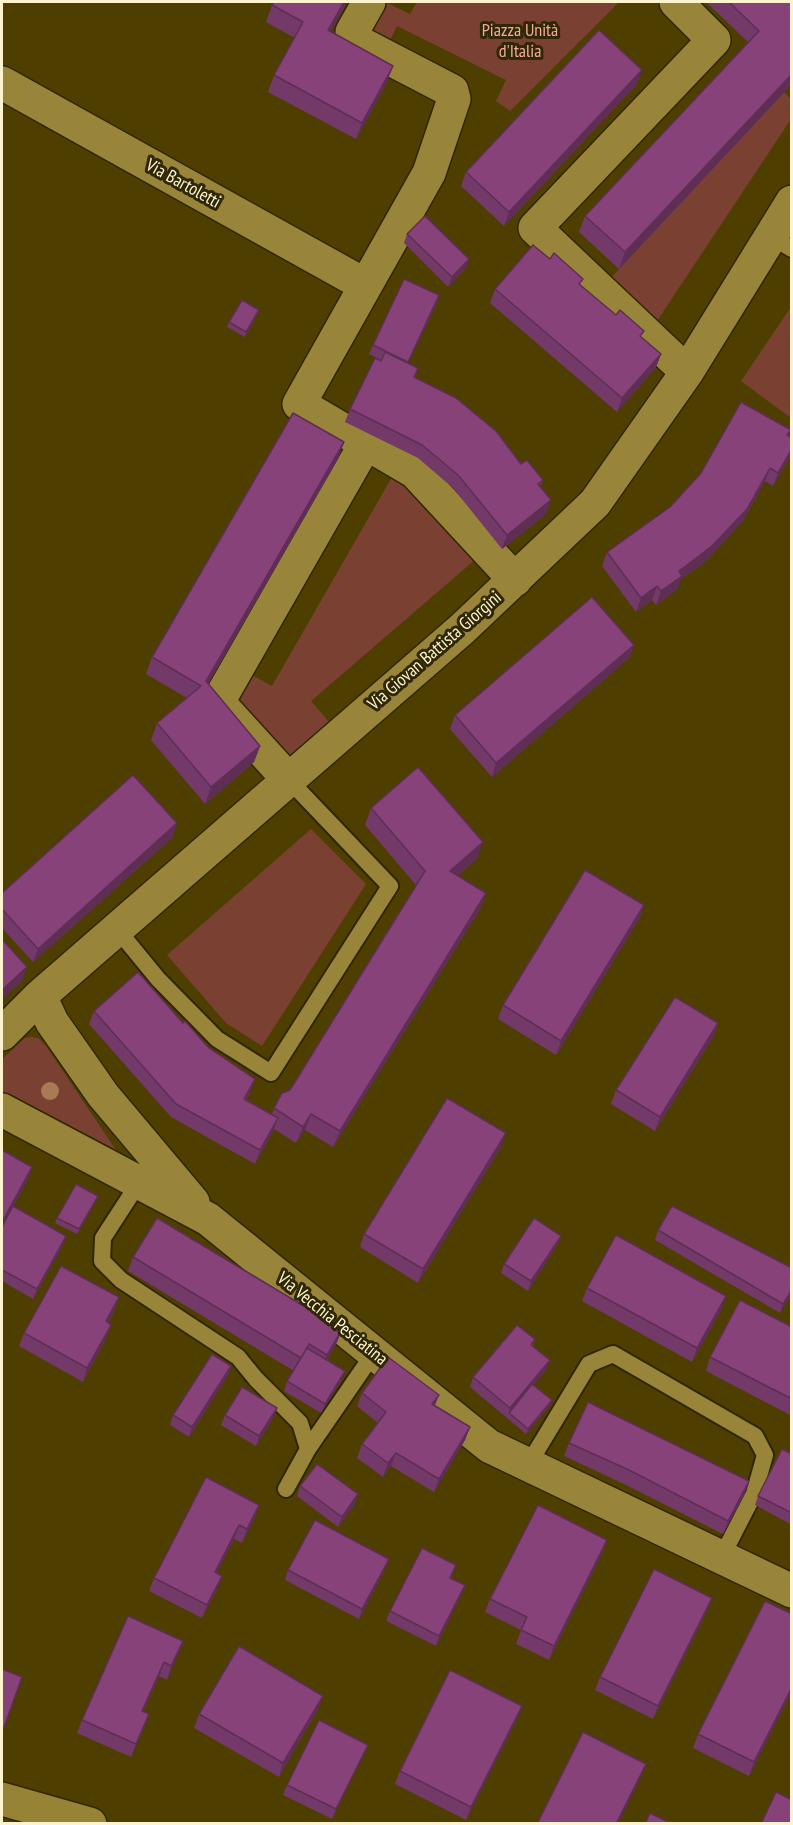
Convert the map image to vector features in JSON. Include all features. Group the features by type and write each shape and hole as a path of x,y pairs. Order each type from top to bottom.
{"main road":[{"path":"2,1799 90,1824"}],"street":[{"path":"369,2 352,32 352,39 452,91 454,99 429,173 299,404 416,472 515,580"},
{"path":"676,2 714,40 535,228 687,372"},
{"name":"Via Bartoletti","path":"2,83 365,285"},
{"name":"Via Giovan Battista Giorgini","path":"2,1034 40,996 462,629 595,503 781,242 792,202"},
{"path":"288,779 218,702 366,443"},
{"path":"40,996 52,1022 103,1095 208,1219"},
{"name":"Via Vecchia Pesciatina","path":"2,1110 208,1219 489,1446 792,1591"}],"lane":[{"path":"117,929 158,979 217,1040 271,1073 390,886 288,779"},
{"path":"140,1181 103,1238 102,1261 121,1280 238,1358 300,1423 308,1449"},
{"path":"286,1489 308,1449 374,1353"},
{"path":"528,1465 589,1364 613,1354 755,1436 765,1455 754,1494 721,1558"}],"green space":[{"name":"Piazza Unità d'Italia","path":"385,2 410,14 417,2 619,2 510,111 496,101 506,80 397,26 387,46 368,33"},
{"path":"784,92 791,99 791,119 653,327 607,282"},
{"path":"791,307 791,418 741,381"},
{"path":"392,477 412,489 477,558 311,701 329,722 288,760 232,703 250,674 272,686"},
{"path":"311,829 366,884 262,1046 226,1023 167,955"},
{"path":"25,1038 38,1038 46,1046 116,1150 116,1154 2,1095 2,1059"}],"building":[{"path":"274,2 344,2 328,30 393,66 362,123 274,75 303,22 272,5"},
{"path":"729,2 792,2 792,74 625,252 585,216 759,31"},
{"path":"599,30 642,70 509,212 466,172"},
{"path":"425,216 469,259 452,277 407,234"},
{"path":"533,245 550,259 554,253 583,279 579,284 616,315 620,310 644,331 640,336 661,354 622,398 495,289"},
{"path":"404,279 439,295 408,362 373,345"},
{"path":"242,300 259,310 246,332 229,322"},
{"path":"385,352 418,368 414,377 456,398 496,431 521,464 527,460 543,480 538,484 551,500 507,535 458,475 422,445 350,409 375,358 381,361"},
{"path":"741,402 791,430 787,435 792,438 792,449 778,473 770,468 747,509 712,546 679,571 682,576 661,591 657,586 641,598 607,552 670,507 701,473"},
{"path":"293,413 344,442 206,681 260,746 211,787 157,723 201,686 152,657"},
{"path":"592,597 634,645 496,763 455,715"},
{"path":"418,767 483,842 450,871 486,893 340,1131 311,1114 303,1127 274,1108 282,1093 290,1090 425,871 371,808"},
{"path":"133,775 177,823 38,949 2,909 2,893"},
{"path":"585,870 644,905 561,1041 503,1005"},
{"path":"2,939 27,967 2,990"},
{"path":"138,972 183,1023 185,1021 209,1048 255,1079 244,1099 278,1118 260,1150 176,1104 94,1011"},
{"path":"675,997 718,1023 660,1117 616,1090"},
{"path":"447,1098 506,1133 423,1269 364,1234"},
{"path":"2,1150 32,1167 2,1222"},
{"path":"76,1184 98,1196 79,1229 57,1218"},
{"path":"13,1206 66,1236 37,1289 2,1270 2,1227"},
{"path":"672,1206 792,1268 792,1290 783,1304 658,1230"},
{"path":"157,1218 342,1329 327,1355 309,1344 301,1358 133,1257"},
{"path":"534,1218 561,1236 531,1281 504,1264"},
{"path":"616,1235 726,1296 697,1348 587,1288"},
{"path":"61,1266 119,1297 106,1321 111,1325 87,1368 24,1333"},
{"path":"740,1300 792,1327 792,1399 710,1357"},
{"path":"517,1325 535,1339 531,1345 550,1360 510,1408 473,1377"},
{"path":"307,1348 345,1371 325,1404 287,1381"},
{"path":"212,1354 231,1366 192,1427 173,1415"},
{"path":"388,1357 439,1395 432,1404 470,1427 439,1479 396,1453 388,1463 362,1444 386,1412 362,1393"},
{"path":"532,1384 552,1400 528,1429 509,1413"},
{"path":"242,1387 277,1408 259,1436 225,1415"},
{"path":"588,1402 749,1481 728,1521 629,1470 569,1443"},
{"path":"782,1449 792,1454 792,1513 758,1496"},
{"path":"317,1464 358,1494 342,1517 300,1486"},
{"path":"206,1477 259,1505 247,1529 239,1525 215,1572 222,1576 207,1605 154,1578"},
{"path":"538,1505 607,1540 554,1646 521,1630 527,1617 490,1599"},
{"path":"315,1520 389,1559 362,1609 288,1570"},
{"path":"422,1548 456,1565 450,1578 465,1585 439,1636 390,1611"},
{"path":"654,1569 712,1598 658,1706 600,1677"},
{"path":"765,1601 792,1614 792,1687 754,1762 698,1734"},
{"path":"128,1616 183,1641 171,1666 164,1662 142,1711 149,1714 136,1744 82,1720"},
{"path":"239,1646 323,1696 283,1763 199,1714"},
{"path":"2,1669 22,1677 3,1730 2,1729"},
{"path":"450,1670 522,1706 471,1807 400,1771"},
{"path":"319,1720 368,1745 336,1809 287,1785"},
{"path":"583,1732 646,1764 616,1824 537,1824"},
{"path":"776,1792 792,1800 792,1824 761,1824"},
{"path":"650,1813 672,1824 645,1824"}]}
